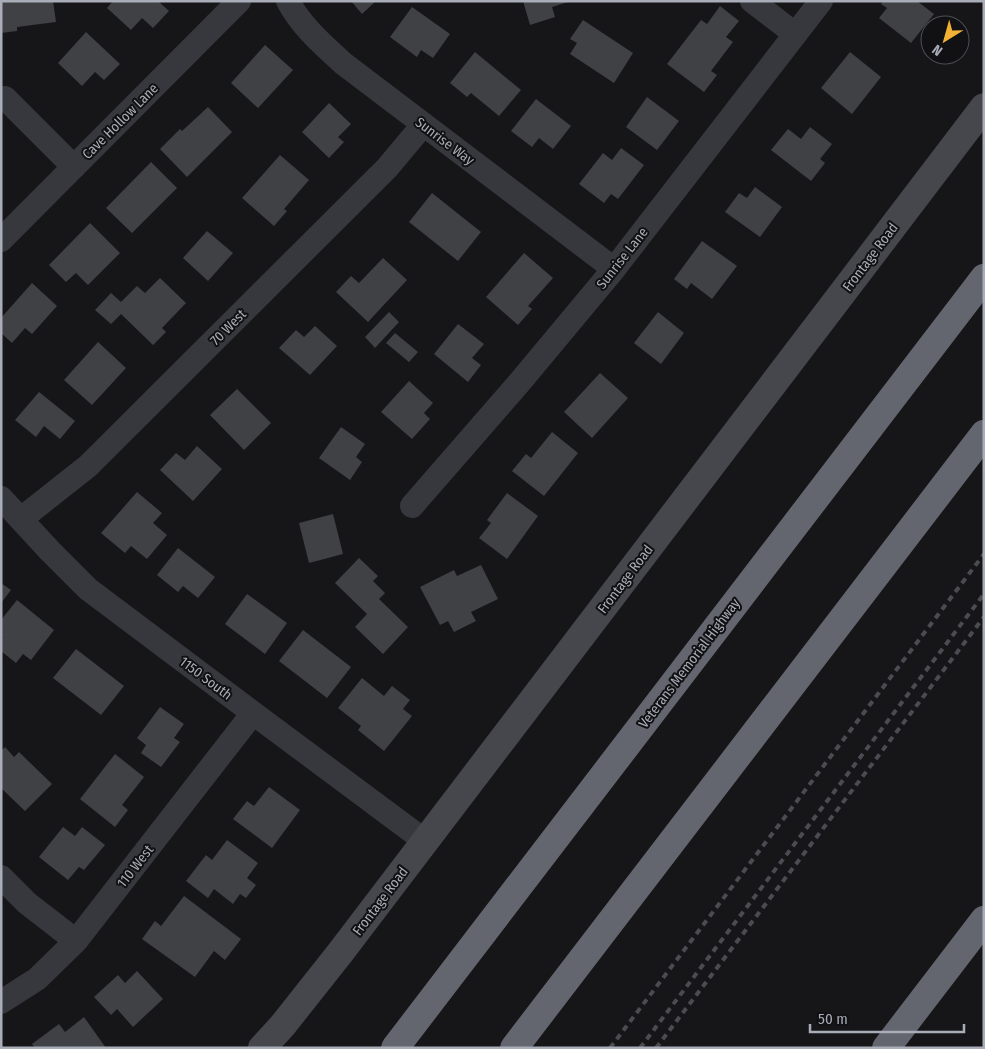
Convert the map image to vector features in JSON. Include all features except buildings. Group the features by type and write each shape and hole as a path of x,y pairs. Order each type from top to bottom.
{"highway":[{"name":"Veterans Memorial Highway","path":"394,1048 984,278"},
{"path":"514,1048 984,434"},
{"path":"886,1048 984,920"}],"street":[{"name":"Cave Hollow Lane","path":"1,240 239,1"},
{"name":"Sunrise Way","path":"288,1 316,38 344,64 614,269"},
{"path":"752,1 795,34"},
{"name":"Sunrise Lane","path":"412,506 614,269 821,1"},
{"path":"5,98 74,168"},
{"name":"Frontage Road","path":"262,1048 283,1026 320,979 984,107"},
{"name":"70 West","path":"21,519 88,466 387,168 423,124"},
{"name":"1150 South","path":"1,498 88,589 425,841"},
{"name":"110 West","path":"1,1002 36,979 76,941 253,713"},
{"path":"1,877 27,903 76,941"}],"railway":[{"path":"610,1048 984,554"},
{"path":"640,1048 984,594"},
{"path":"656,1048 984,617"}]}
